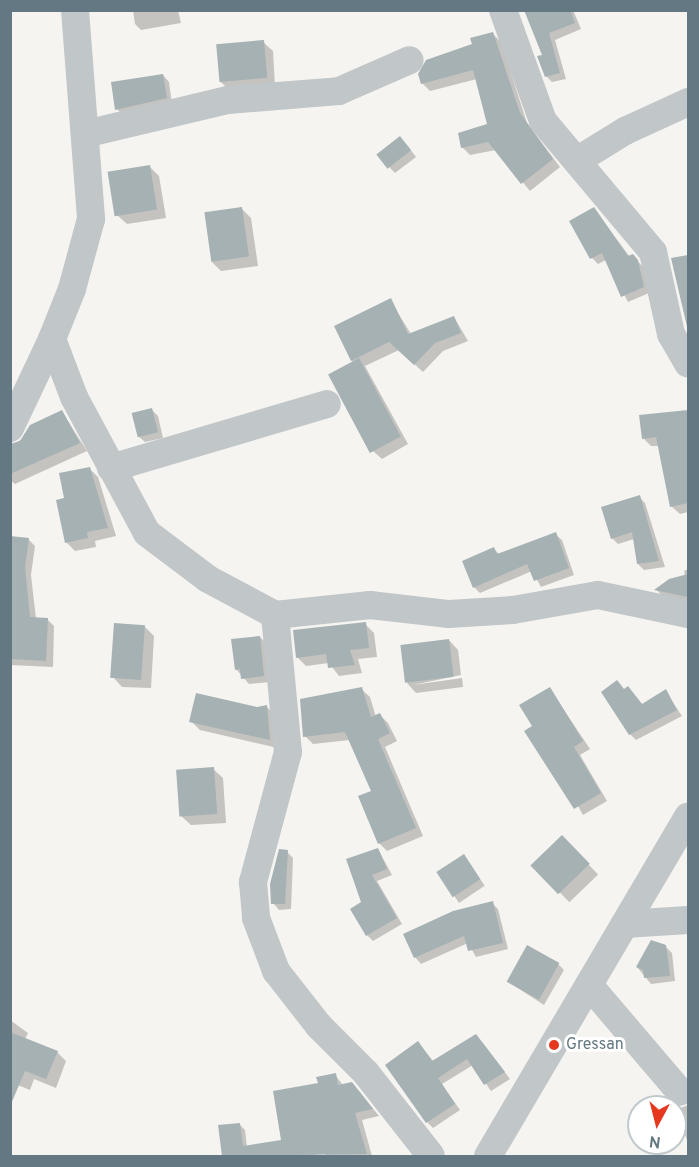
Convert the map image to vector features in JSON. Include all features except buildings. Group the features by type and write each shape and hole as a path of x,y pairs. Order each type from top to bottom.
{"street":[{"path":"10,428 52,339 72,288 91,219 75,10"},
{"path":"503,10 543,121 653,252 671,334 688,364"},
{"path":"86,134 228,100 339,90 410,60"},
{"path":"578,160 625,132 688,102"},
{"path":"52,339 74,397 147,533 208,579 275,615 370,605 449,614 513,610 598,595 688,614"},
{"path":"111,468 327,404"},
{"path":"275,615 288,752 253,882 256,918 276,971 319,1026 366,1073 431,1156"},
{"path":"488,1156 688,816"},
{"path":"625,924 688,920"},
{"path":"589,985 680,1092"}],"place":[{"name":"Gressan","path":"554,1045"}]}
